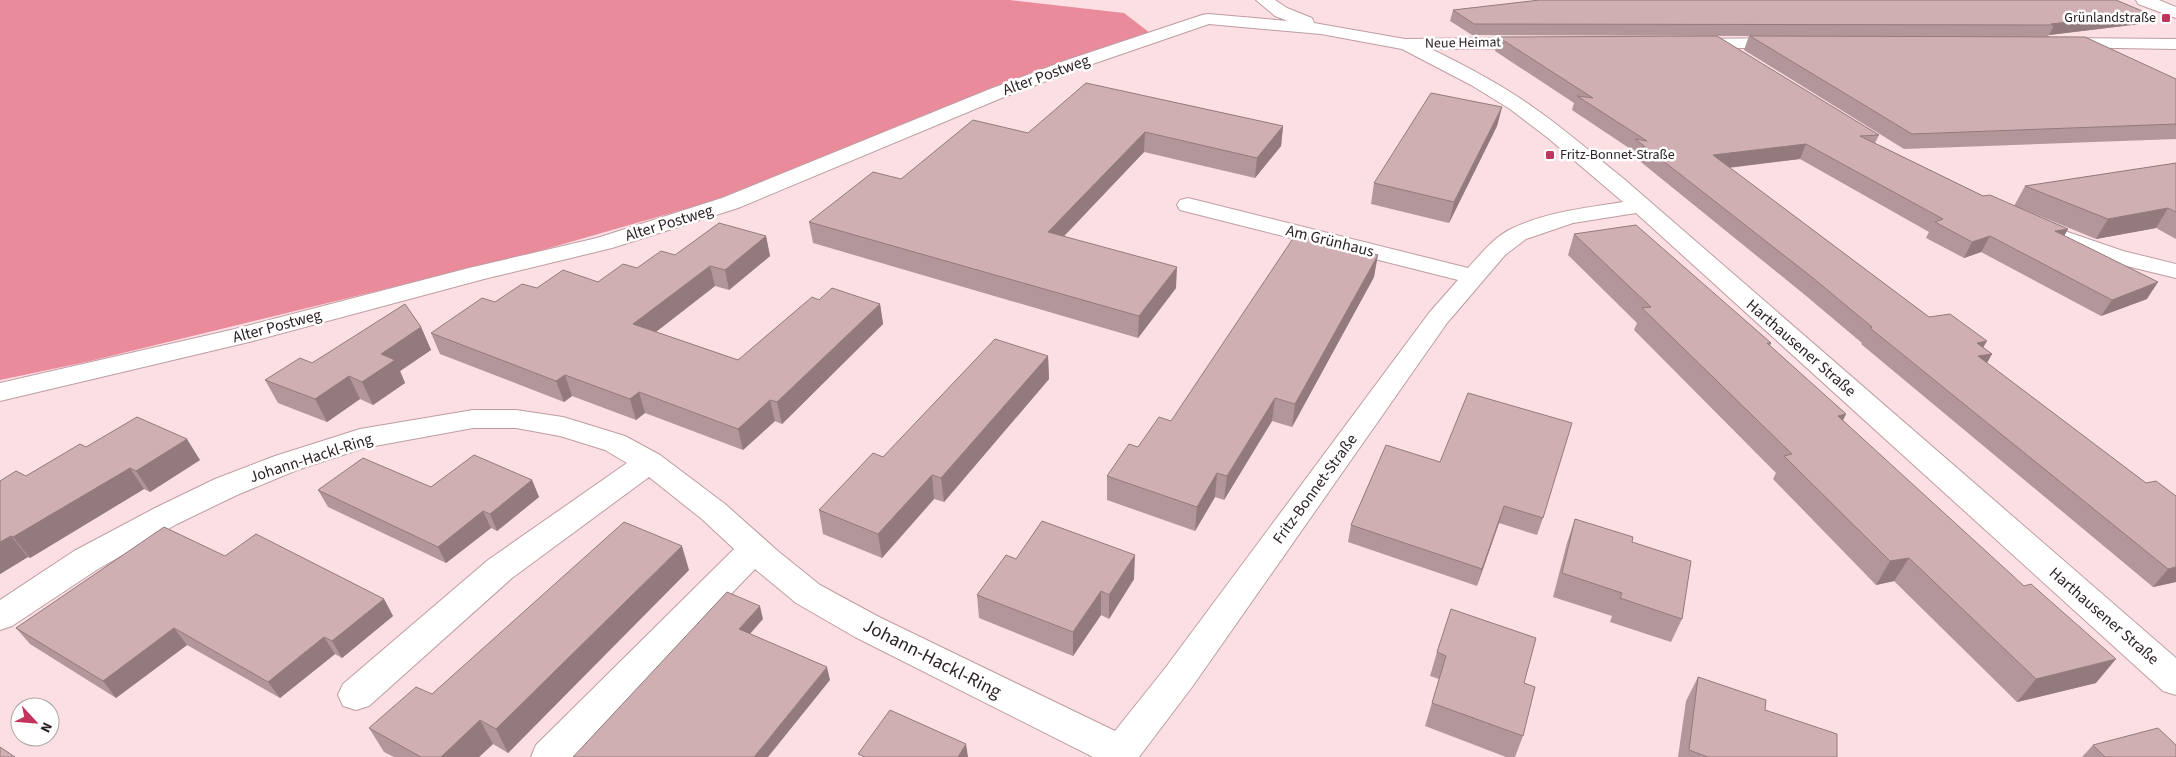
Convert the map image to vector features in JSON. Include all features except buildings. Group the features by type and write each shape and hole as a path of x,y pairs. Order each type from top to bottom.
{"street":[{"path":"1264,0 1281,12 1321,29"},
{"path":"2144,0 2176,13"},
{"name":"Alter Postweg","path":"0,392 117,366 478,273 604,243 730,204 1005,90 1074,64 1208,19 1321,29"},
{"name":"Neue Heimat","path":"1321,29 1405,44 1550,43"},
{"path":"1679,44 1802,43"},
{"path":"2044,43 2176,44"},
{"name":"Harthausener Straße","path":"1405,44 1478,80 1518,106 1562,139 2176,680"},
{"path":"1719,44 1742,59"},
{"name":"Am Grünhaus","path":"1188,205 1472,276"},
{"name":"Fritz-Bonnet-Straße","path":"1119,755 1179,677 1438,318 1472,276 1497,250 1518,234 1569,217 1640,206"},
{"path":"2038,227 2090,249 2145,265 2176,271"},
{"name":"Johann-Hackl-Ring","path":"0,618 86,560 166,516 260,473 360,439 473,419 516,419 562,427 615,443 649,462 714,512 754,549 808,594 867,627 1119,755"},
{"path":"356,695 500,569 649,462"},
{"path":"550,757 754,549"}],"shaded area":[{"path":"0,0 1010,0 1124,13 1150,33 720,199 532,253 86,362 0,380"}],"place":[{"name":"Grünlandstraße","path":"2166,18"},
{"name":"Fritz-Bonnet-Straße","path":"1550,155"}]}
